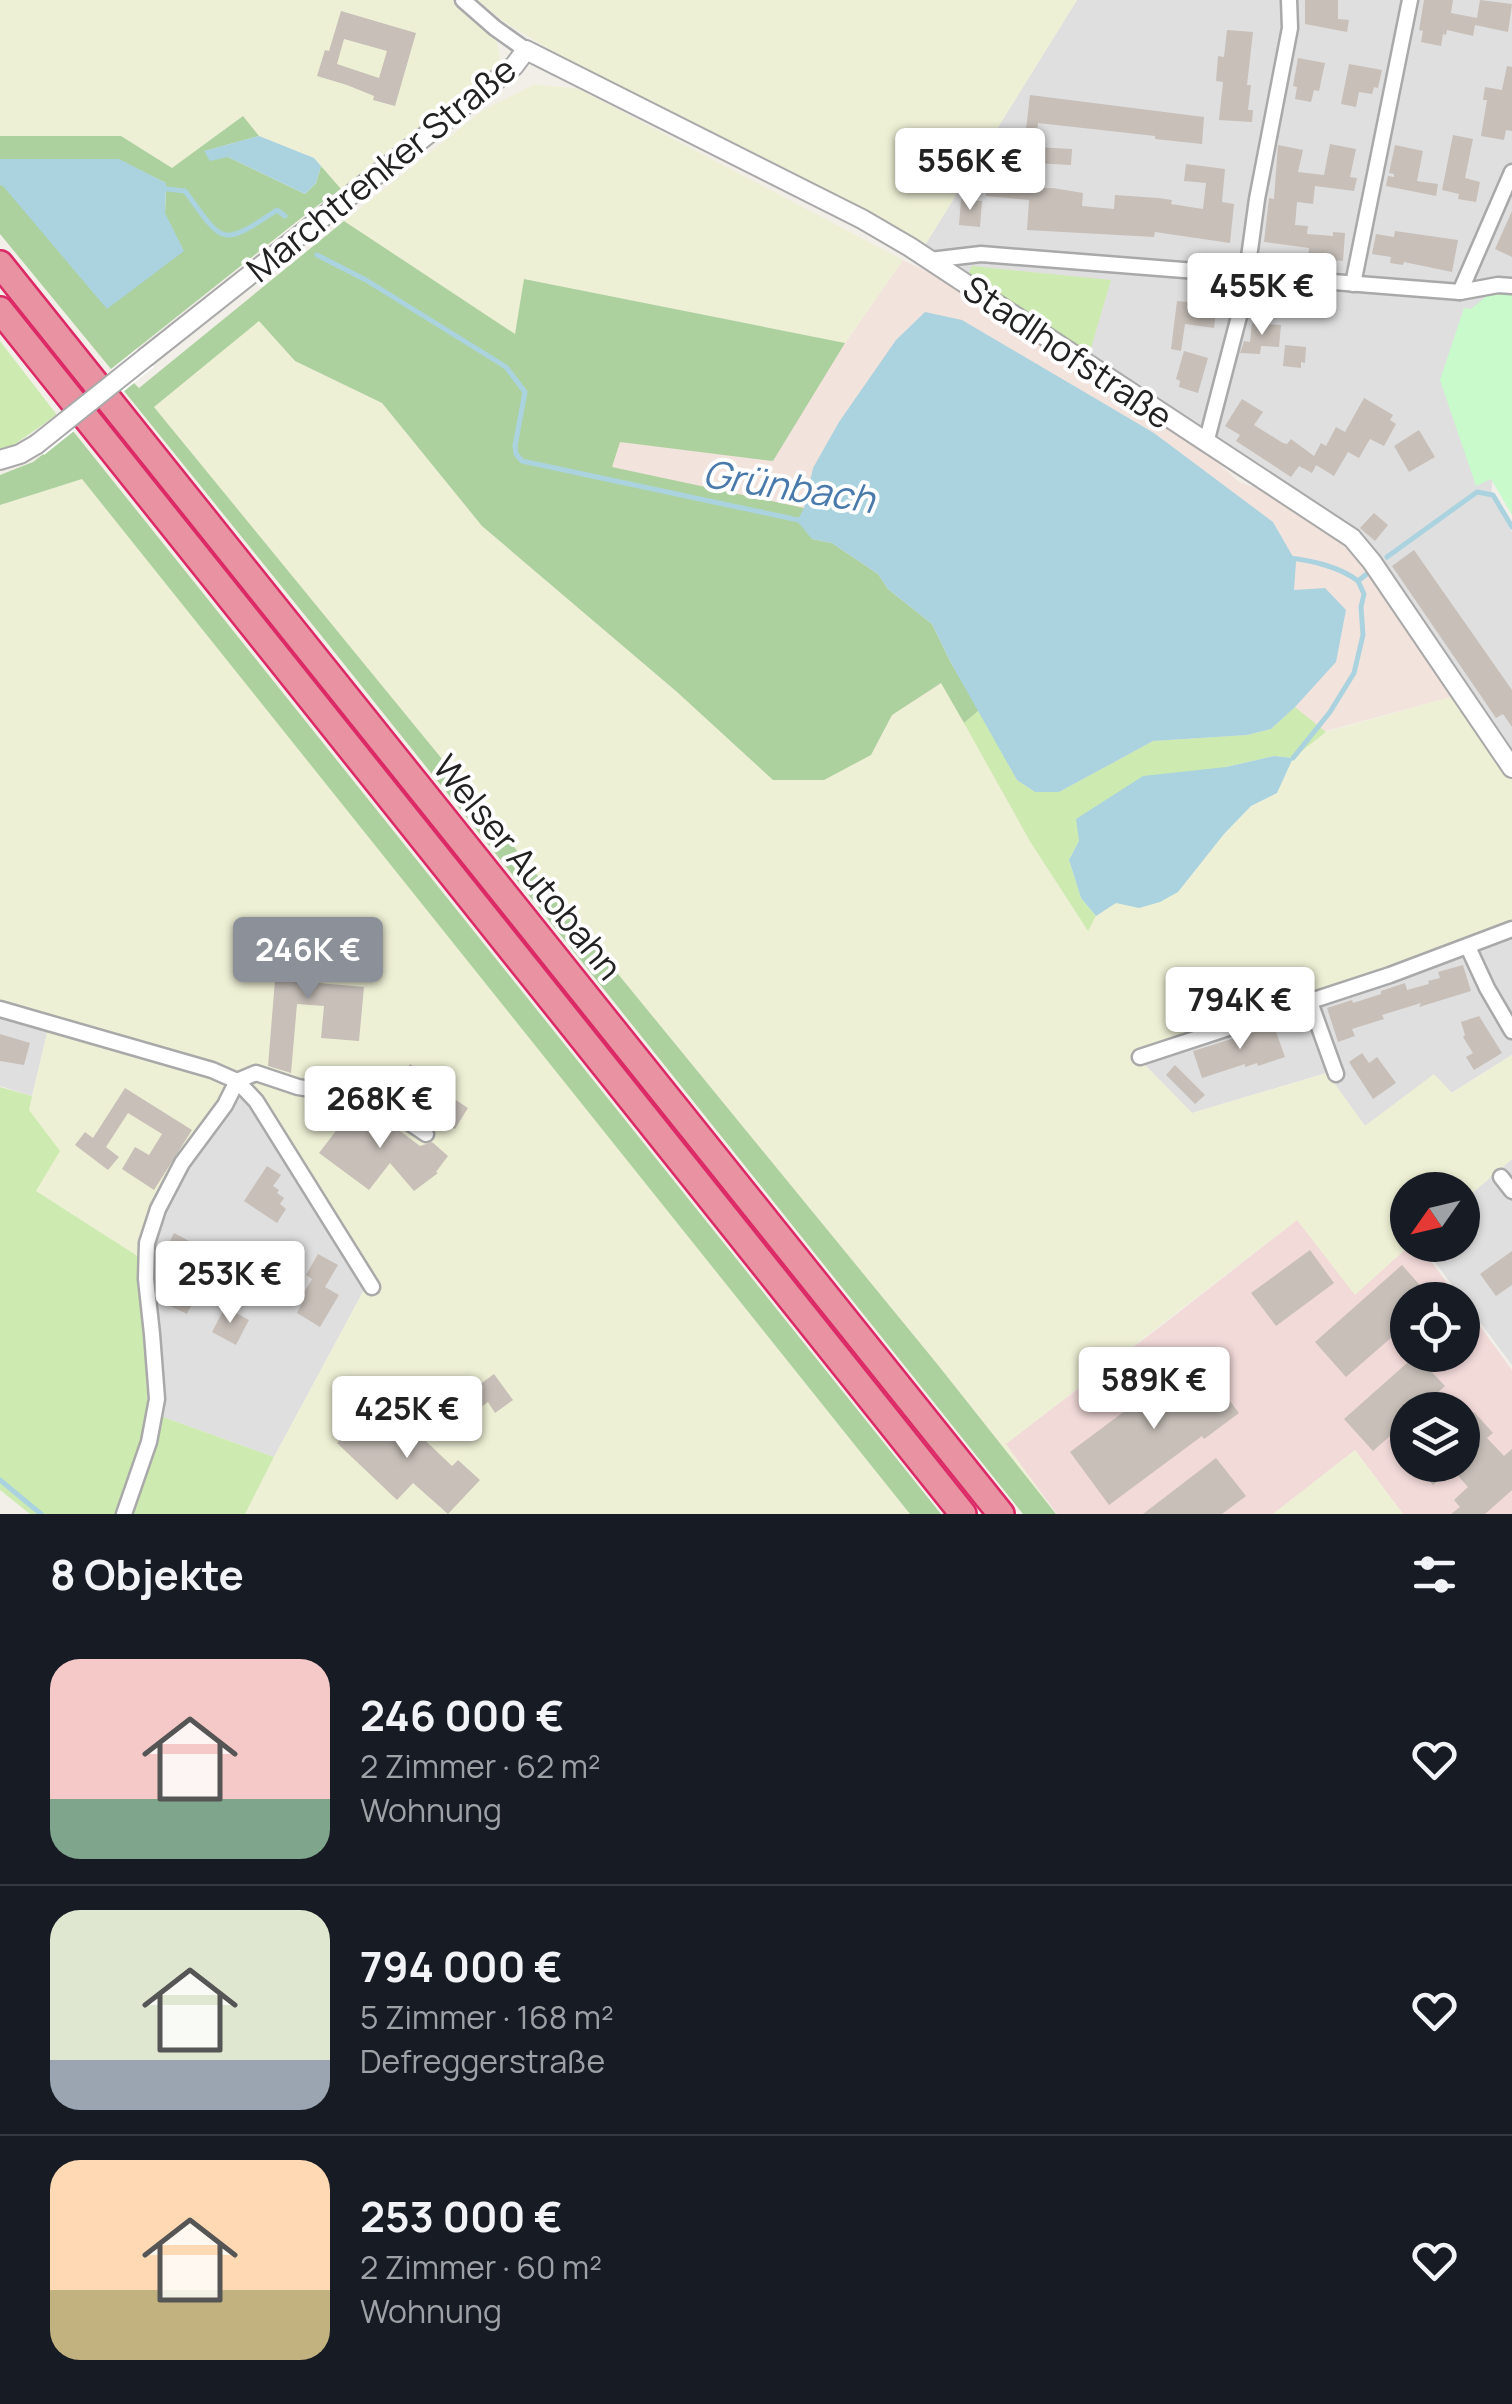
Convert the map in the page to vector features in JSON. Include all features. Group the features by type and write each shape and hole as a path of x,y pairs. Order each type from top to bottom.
{"highway":[{"name":"Welser Autobahn","path":"0,264 1001,1514"},
{"name":"Welser Autobahn","path":"0,310 964,1514"}],"street":[{"path":"463,0 526,50"},
{"name":"Stadlhofstraße","path":"1206,443 1243,302 1257,199 1290,28 1289,0"},
{"path":"1352,284 1410,0"},
{"name":"Marchtrenker Straße","path":"0,460 37,444 514,66 526,50 862,219 930,260"},
{"path":"1460,292 1512,172"},
{"path":"930,260 981,254 1460,292 1512,286"},
{"name":"Stadlhofstraße","path":"930,260 1343,532 1364,550 1512,768"},
{"path":"1140,1057 1310,1002 1512,929"},
{"path":"1468,947 1486,988 1512,1031"},
{"path":"1310,1002 1336,1074"},
{"path":"0,1009 212,1070 238,1082 256,1101 372,1287"},
{"path":"124,1514 149,1442 156,1399 146,1280 148,1243 158,1209 182,1163 238,1082 256,1073 298,1087 342,1090 386,1107 426,1134"},
{"path":"1502,1177 1512,1191"}],"shaded area":[{"path":"1077,0 1512,0 1512,290 1491,496 1512,532 1512,754 1368,542 925,245"},
{"path":"903,260 939,277 1214,459 1239,482 1264,491 1342,541 1364,563 1455,696 1259,749 1031,843 596,492 515,334 845,343"},
{"path":"1512,925 1512,1055 1451,1093 1434,1075 1365,1126 1326,1073 1192,1113 1143,1063"},
{"path":"0,1018 48,1029 32,1096 0,1086"},
{"path":"243,1073 372,1275 274,1457 148,1409 139,1257 148,1215 205,1121 231,1083"},
{"path":"1512,1159 1512,1365 1480,1322 1480,1282 1450,1282 1435,1262 1480,1262 1480,1186"},
{"path":"1298,1219 1355,1294 1391,1262 1432,1262 1447,1282 1390,1282 1390,1372 1480,1372 1480,1326 1512,1370 1512,1514 1403,1514 1355,1450 1273,1514 1057,1514 1005,1444"}],"green space":[{"path":"0,0 452,0 496,39 501,62 341,189 314,158 259,136 243,116 172,168 121,136 0,136"},
{"path":"478,0 1077,0 925,245 765,158 559,55 504,22"},
{"path":"535,84 579,89 903,260 845,343 525,279 515,334 344,221 483,110"},
{"path":"243,116 259,136 205,151 228,157 305,194 316,183 321,166 341,189 111,369 0,234 0,185 165,213 166,183 119,160 0,159 0,136 121,136 172,168"},
{"path":"344,221 515,334 524,279 845,343 773,461 620,442 612,467 804,508 812,539 832,543 878,574 888,589 932,624 979,710 964,723 941,683 892,715 871,755 824,780 773,780 677,692 482,526 382,403 295,361 259,321 154,407 1056,1514 1023,1514 124,391 134,383 139,388"},
{"path":"972,266 1111,280 1089,355 968,274"},
{"path":"1495,289 1512,291 1512,515 1491,479 1476,486 1440,380 1464,308 1471,309"},
{"path":"259,320 295,361 382,403 482,526 677,692 773,780 871,755 892,715 942,683 1031,843 1088,931 1096,916 1116,902 1178,892 1251,806 1277,793 1293,758 1326,732 1455,696 1512,780 1512,925 1143,1063 1192,1113 1327,1073 1365,1126 1434,1074 1452,1093 1512,1055 1512,1159 1480,1186 1480,1172 1390,1172 1391,1262 1355,1295 1297,1220 1006,1444 1056,1514 154,407"},
{"path":"0,341 57,415 0,450"},
{"path":"73,431 941,1514 910,1514 82,479 0,505 0,475 33,462"},
{"path":"82,479 910,1514 245,1514 372,1275 243,1073 0,1001 0,505"},
{"path":"1295,707 1326,732 1293,758 1274,756 1226,767 1079,841 1069,860 1081,898 1096,916 1088,931 1031,843 964,723 979,710 1017,780 1035,792 1059,792 1153,741 1247,735 1271,729"},
{"path":"48,1029 231,1083 148,1215 139,1257 36,1191 29,1109"},
{"path":"0,1087 32,1096 29,1110 60,1151 36,1191 139,1257 148,1409 274,1457 245,1514 30,1514 0,1490"},
{"path":"1355,1450 1403,1514 1273,1514"}],"water":[{"path":"259,136 314,158 321,166 316,183 305,194 228,157 210,161 204,151"},
{"path":"0,159 119,159 166,183 165,213 184,251 107,309 0,185"},
{"path":"925,312 962,320 1154,433 1273,522 1296,562 1294,590 1325,588 1346,610 1336,662 1271,729 1247,735 1153,741 1059,792 1035,792 1017,780 932,624 888,589 878,574 832,543 812,539 797,521 813,468 839,422 896,340"},
{"path":"1274,756 1293,758 1277,793 1251,806 1178,892 1139,908 1116,903 1096,916 1081,898 1069,860 1079,841 1076,819 1143,776 1226,767"}],"pier":[{"path":"138,348 154,367 44,455 31,435"}],"building":[{"path":"1305,0 1338,0 1338,19 1349,20 1347,32 1305,24"},
{"path":"1424,0 1453,0 1451,13 1477,18 1480,0 1512,4 1508,32 1475,25 1473,36 1447,30 1441,46 1421,42"},
{"path":"341,11 416,33 395,106 317,76 325,50 329,51","holes":["344,39 387,51 379,78 337,64"]},
{"path":"1227,30 1253,32 1247,85 1251,85 1248,110 1253,110 1252,122 1219,120 1223,82 1216,81 1218,56 1224,57"},
{"path":"1298,58 1325,63 1319,91 1314,90 1311,102 1295,99"},
{"path":"1349,64 1382,70 1378,88 1374,87 1372,94 1359,92 1356,107 1341,104"},
{"path":"1507,66 1512,67 1512,131 1506,130 1504,140 1481,136 1487,100 1483,100 1485,87 1502,90"},
{"path":"1030,95 1204,117 1202,144 1038,123 1036,147 1072,149 1071,165 1019,164 1017,188 1083,193 1082,206 1114,209 1115,195 1172,200 1171,204 1203,209 1206,183 1184,181 1186,164 1225,169 1222,202 1234,204 1230,243 1155,232 1154,237 1027,230 1029,200 986,196 986,187 997,187 999,136 1025,138"},
{"path":"1453,135 1473,139 1465,178 1480,182 1476,202 1458,199 1459,194 1442,190"},
{"path":"1330,144 1356,149 1350,177 1357,178 1354,191 1315,186 1313,204 1297,202 1295,225 1308,226 1307,234 1345,233 1343,261 1308,258 1309,248 1264,242 1269,198 1274,199 1278,145 1303,150 1298,172 1324,175"},
{"path":"1395,145 1423,151 1417,181 1438,184 1436,196 1386,186 1388,176 1394,177 1389,173"},
{"path":"961,199 982,201 980,227 959,225"},
{"path":"1512,211 1512,257 1495,249"},
{"path":"1395,231 1458,240 1452,272 1404,262 1390,263 1391,257 1372,254 1376,234 1394,237"},
{"path":"1177,301 1217,303 1214,328 1185,324 1181,351 1171,349"},
{"path":"1252,323 1281,325 1279,347 1261,346 1260,354 1240,353 1244,341 1250,342"},
{"path":"1285,345 1306,347 1301,368 1283,366"},
{"path":"1184,351 1208,358 1198,393 1179,387 1180,381 1176,379"},
{"path":"1364,398 1393,415 1390,420 1396,424 1384,446 1370,439 1359,458 1348,452 1334,476 1316,465 1312,473 1299,466 1291,477 1236,441 1240,435 1225,426 1242,399 1263,412 1254,425 1283,443 1291,439 1314,456 1321,443 1326,446 1336,427 1345,432"},
{"path":"1419,430 1435,457 1409,472 1394,446"},
{"path":"1374,513 1388,525 1375,541 1360,528"},
{"path":"1414,550 1512,690 1512,727 1503,714 1496,718 1392,566"},
{"path":"271,941 320,947 319,960 310,959 308,982 364,987 359,1041 321,1038 324,1006 297,1004 291,1073 268,1066 276,968 269,967"},
{"path":"1463,965 1471,991 1382,1015 1384,1019 1352,1029 1355,1036 1338,1042 1327,1008 1352,1000 1353,1003 1405,983 1407,990 1429,984 1428,981 1440,978 1438,972"},
{"path":"1479,1016 1502,1053 1474,1070 1466,1057 1473,1053 1463,1037 1461,1022"},
{"path":"1274,1026 1285,1057 1258,1066 1245,1064 1202,1078 1193,1051"},
{"path":"0,1034 30,1043 24,1065 0,1061"},
{"path":"1362,1053 1369,1063 1377,1057 1396,1083 1373,1099 1349,1062"},
{"path":"410,1064 468,1108 455,1129 393,1090"},
{"path":"1175,1065 1205,1095 1195,1104 1166,1075"},
{"path":"125,1088 192,1130 154,1190 122,1169 135,1147 149,1155 162,1134 128,1113 106,1147 119,1157 108,1170 75,1145 85,1132 93,1138"},
{"path":"355,1106 380,1116 420,1146 432,1142 448,1156 438,1173 414,1191 390,1163 369,1190 319,1153"},
{"path":"267,1166 281,1175 273,1186 284,1198 280,1204 286,1209 277,1223 244,1201"},
{"path":"174,1233 199,1246 183,1278 158,1265"},
{"path":"1310,1250 1334,1283 1276,1326 1251,1293"},
{"path":"1512,1251 1512,1285 1496,1296 1480,1274"},
{"path":"318,1254 338,1265 325,1287 339,1295 320,1327 297,1313 302,1303 299,1301 312,1279 306,1275"},
{"path":"1402,1265 1417,1282 1390,1282 1390,1339 1346,1377 1315,1342"},
{"path":"173,1280 198,1292 187,1314 162,1302"},
{"path":"225,1307 249,1320 236,1345 212,1332"},
{"path":"1202,1364 1239,1413 1109,1505 1070,1452 1185,1366 1191,1373"},
{"path":"1397,1372 1432,1372 1445,1386 1438,1392 1390,1392 1390,1436 1373,1451 1344,1419"},
{"path":"494,1374 513,1400 495,1413 488,1402 458,1424 436,1393 456,1379 467,1394"},
{"path":"388,1405 452,1466 458,1460 480,1480 448,1514 413,1483 397,1500 337,1443 358,1421 365,1428"},
{"path":"1480,1419 1493,1433 1487,1438 1504,1456 1512,1449 1512,1490 1485,1514 1451,1514 1460,1507 1454,1500 1468,1487 1464,1482 1480,1482"},
{"path":"1216,1458 1246,1496 1222,1514 1143,1514"}],"waterway":[{"name":"Grünbach","path":"159,188 185,191 208,222 224,235 244,231 277,210 285,216"},
{"name":"Grünbach","path":"317,255 366,280 506,367 525,392 515,446 522,461 803,521"},
{"name":"Grünbach","path":"1387,557 1477,492 1493,495 1512,527"},
{"name":"Grünbach","path":"1288,558 1325,565 1358,581 1368,573"},
{"path":"1293,758 1330,712 1354,673 1363,635 1364,594 1358,581"},
{"path":"0,1480 41,1514"}]}
